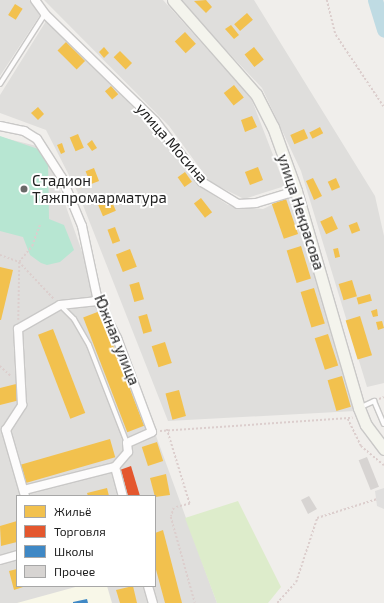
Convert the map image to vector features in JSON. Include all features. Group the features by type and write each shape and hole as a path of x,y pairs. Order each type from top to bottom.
{"main road":[{"name":"улица Некрасова","path":"173,0 256,94 296,191 359,408 366,425 384,449"}],"street":[{"name":"улица Мосина","path":"35,0 45,14 155,121 202,182 238,204 256,203 296,191"},
{"name":"Южная улица","path":"0,126 24,131 49,154 82,226 98,301 117,338 152,432"},
{"path":"98,301 60,305 18,329 22,405 6,430 24,493 115,467 128,452 127,443 152,432"},
{"path":"115,467 123,495"},
{"path":"0,560 16,555"},
{"path":"148,587 153,603"}],"lane":[{"path":"0,84 45,14"},
{"path":"60,305 74,319 89,345 127,443"},
{"path":"359,408 374,401 384,424"}],"path":[{"path":"327,0 336,35 384,107"},
{"path":"18,329 19,262 32,246 40,224"},
{"path":"0,255 19,262 60,305"},
{"path":"0,366 20,384"},
{"path":"152,432 167,429 348,419 361,446 384,466"},
{"path":"167,429 190,504 174,508 170,517 194,603"},
{"path":"277,603 296,582 317,518 377,499"}],"shaded area":[{"path":"0,0 29,0 40,15 0,76"},
{"path":"44,0 163,0 251,98 285,186 244,199 210,182 169,126"},
{"path":"179,0 254,0 375,196 384,236 384,383 367,387 301,171 262,88"},
{"path":"46,21 152,126 204,189 228,205 263,209 292,195 355,411 168,421 79,195 46,130 0,113 0,95"},
{"path":"0,137 41,147 48,156 90,274 109,307 217,603 0,603"},
{"path":"384,488 384,509 377,506 375,491"},
{"path":"75,587 107,587 112,603 17,603"}],"green space":[{"name":"Стадион Тяжпромарматура","path":"0,136 41,150 48,159 49,219 64,225 74,250 60,262 47,265 41,263 30,255 23,237 0,231"},
{"path":"238,501 281,587 268,603 217,603 185,518"}],"building: Жильё":[{"path":"206,0 212,7 206,13 194,1"},
{"path":"15,4 23,9 16,20 8,15"},
{"path":"247,13 253,20 240,31 234,24"},
{"path":"231,25 239,35 234,39 225,29"},
{"path":"185,32 196,44 186,53 175,42"},
{"path":"66,42 85,61 77,70 58,50"},
{"path":"104,47 109,53 104,58 99,52"},
{"path":"254,47 264,60 254,67 245,54"},
{"path":"120,51 132,63 126,69 114,57"},
{"path":"234,85 244,98 234,106 224,93"},
{"path":"111,86 118,94 112,100 105,91"},
{"path":"38,107 44,114 38,120 31,113"},
{"path":"252,116 257,127 245,132 241,120"},
{"path":"320,127 323,133 312,139 309,132"},
{"path":"304,129 308,138 294,144 290,135"},
{"path":"78,134 84,148 76,151 70,138"},
{"path":"92,140 97,148 92,151 87,144"},
{"path":"62,143 65,152 61,154 57,145"},
{"path":"258,167 263,180 250,185 245,172"},
{"path":"94,168 99,181 91,184 86,171"},
{"path":"185,172 192,182 185,187 178,177"},
{"path":"81,178 84,186 80,188 76,180"},
{"path":"313,178 322,196 314,200 306,181"},
{"path":"336,178 340,187 332,191 328,182"},
{"path":"110,197 116,211 103,216 97,202"},
{"path":"201,198 212,212 205,218 194,204"},
{"path":"286,199 298,234 284,239 272,204"},
{"path":"332,216 338,229 326,234 320,221"},
{"path":"357,222 360,230 352,234 349,225"},
{"path":"115,227 120,241 113,244 107,230"},
{"path":"301,246 311,279 297,283 287,250"},
{"path":"338,248 340,257 335,258 333,249"},
{"path":"130,249 137,267 123,272 116,254"},
{"path":"0,267 13,270 1,320 0,320"},
{"path":"352,280 357,296 344,300 339,284"},
{"path":"139,282 144,299 134,302 129,285"},
{"path":"314,288 325,323 311,327 301,292"},
{"path":"370,294 372,301 358,305 357,298"},
{"path":"377,309 378,316 373,317 371,311"},
{"path":"100,311 144,426 127,432 83,317"},
{"path":"147,314 152,331 143,334 138,316"},
{"path":"360,316 372,355 358,360 346,320"},
{"path":"382,321 384,328 378,330 376,322"},
{"path":"53,329 85,413 70,419 38,335"},
{"path":"328,334 338,365 325,370 315,338"},
{"path":"165,342 172,363 158,367 152,346"},
{"path":"342,376 351,407 336,411 328,380"},
{"path":"16,384 20,400 0,405 0,388"},
{"path":"179,390 186,416 172,420 165,394"},
{"path":"110,439 115,457 25,483 20,465"},
{"path":"157,442 163,461 148,466 142,447"},
{"path":"166,474 170,495 156,497 150,478"},
{"path":"107,488 109,495 88,495 87,493"},
{"path":"16,521 16,542 1,546 0,526"},
{"path":"163,530 182,603 165,603 156,570 156,533"},
{"path":"16,569 16,587 23,587 14,590 9,571"},
{"path":"133,587 137,603 120,603 116,590"}],"building: Торговля":[{"path":"131,466 140,495 125,495 117,471"}],"building: Школы":[{"path":"87,599 88,603 73,603 73,602"}],"building: Прочее":[{"path":"367,457 379,487 371,490 359,460"},
{"path":"309,496 317,509 308,514 301,500"}],"waterway":[{"path":"375,0 384,30"}],"place":[{"name":"Стадион Тяжпромарматура","path":"24,189"}]}
